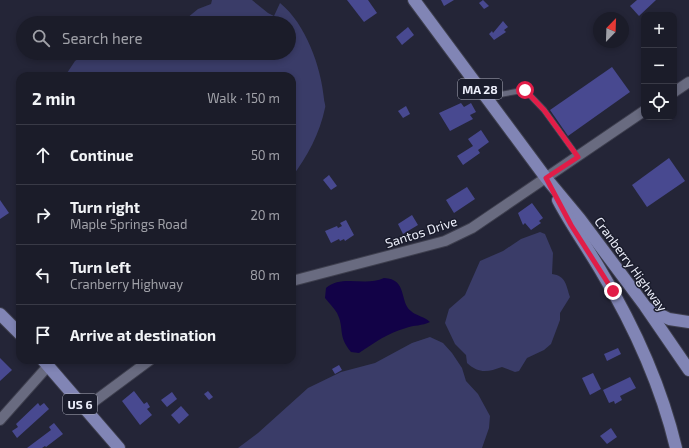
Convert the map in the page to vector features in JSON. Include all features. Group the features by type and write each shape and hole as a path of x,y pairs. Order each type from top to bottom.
{"main road":[{"name":"Cranberry Highway","path":"414,0 546,178 580,219 645,306 689,370"},
{"name":"Cranberry Highway","path":"546,178 571,225 613,291 638,339 658,388 676,448"},
{"path":"645,306 669,319 689,322"},
{"path":"0,314 16,330"},
{"name":"US 6","path":"46,364 119,448"}],"street":[{"path":"677,90 689,82"},
{"name":"Santos Drive","path":"296,280 445,241 472,228 641,114"},
{"path":"0,420 44,364"},
{"path":"84,409 145,364"}],"lane":[{"path":"486,98 525,90 544,110 578,157"}],"shaded area":[{"path":"212,0 252,0 274,16 190,16 198,9 211,4"},
{"path":"280,3 292,16 274,16"},
{"path":"296,21 305,34 311,47 320,73 325,107 323,117 312,144 296,171 296,72 68,72 75,61 296,60"},
{"path":"540,232 545,234 553,253 552,274 563,279 570,297 560,313 560,320 551,344 544,350 527,358 519,371 515,372 502,367 484,371 471,367 467,363 466,355 455,344 445,323 449,309 465,295 480,261 503,251 521,239"},
{"path":"384,278 392,279 397,282 407,307 413,313 430,322 393,333 382,338 359,353 351,352 344,341 341,323 337,313 325,298 326,288 339,282 369,281"},
{"path":"430,337 443,343 452,353 462,368 466,381 478,394 490,416 489,428 482,448 238,448 258,433 308,388 341,372 375,363 412,343"}],"building":[{"path":"347,0 368,0 377,13 364,22"},
{"path":"441,0 454,0 444,6"},
{"path":"483,0 489,6 484,9 479,3"},
{"path":"637,0 656,0 643,12 641,12 639,16 630,6"},
{"path":"503,21 508,27 504,30 506,32 494,40 489,34 492,31 493,33"},
{"path":"408,27 414,35 402,45 396,37"},
{"path":"612,67 630,92 568,136 550,110"},
{"path":"461,103 464,107 471,103 476,112 470,115 473,119 450,131 439,113"},
{"path":"406,106 410,114 403,118 398,111"},
{"path":"481,130 489,142 478,150 480,153 463,165 457,156 473,146 468,139"},
{"path":"669,158 685,181 647,207 632,185"},
{"path":"329,175 337,186 331,190 323,180"},
{"path":"467,187 475,199 454,213 446,200"},
{"path":"0,200 9,213 0,219"},
{"path":"532,203 543,218 539,221 541,223 531,230 525,223 523,225 518,213"},
{"path":"412,215 418,225 403,234 398,224"},
{"path":"346,220 354,235 345,241 344,239 340,241 339,239 331,243 325,231 337,226 338,228 342,226 340,223"},
{"path":"618,348 621,354 607,361 604,354"},
{"path":"0,358 12,370 0,381"},
{"path":"339,365 342,370 335,374 332,369"},
{"path":"593,373 601,389 590,395 582,378"},
{"path":"630,377 636,388 620,396 622,400 615,404 614,401 609,403 603,390"},
{"path":"134,391 144,404 147,402 150,407 147,409 152,415 140,425 122,401"},
{"path":"208,391 213,397 209,400 204,394"},
{"path":"172,392 177,399 167,407 161,400"},
{"path":"38,403 40,406 44,403 49,409 17,438 12,431 18,427 16,424"},
{"path":"181,406 189,415 179,424 171,415"},
{"path":"54,423 63,434 46,447 27,448 51,430 49,427"},
{"path":"611,428 617,437 607,444 600,436"}],"route":[{"path":"525,90 544,110 578,157 565,167 546,178 571,225 588,248 613,291"}]}
